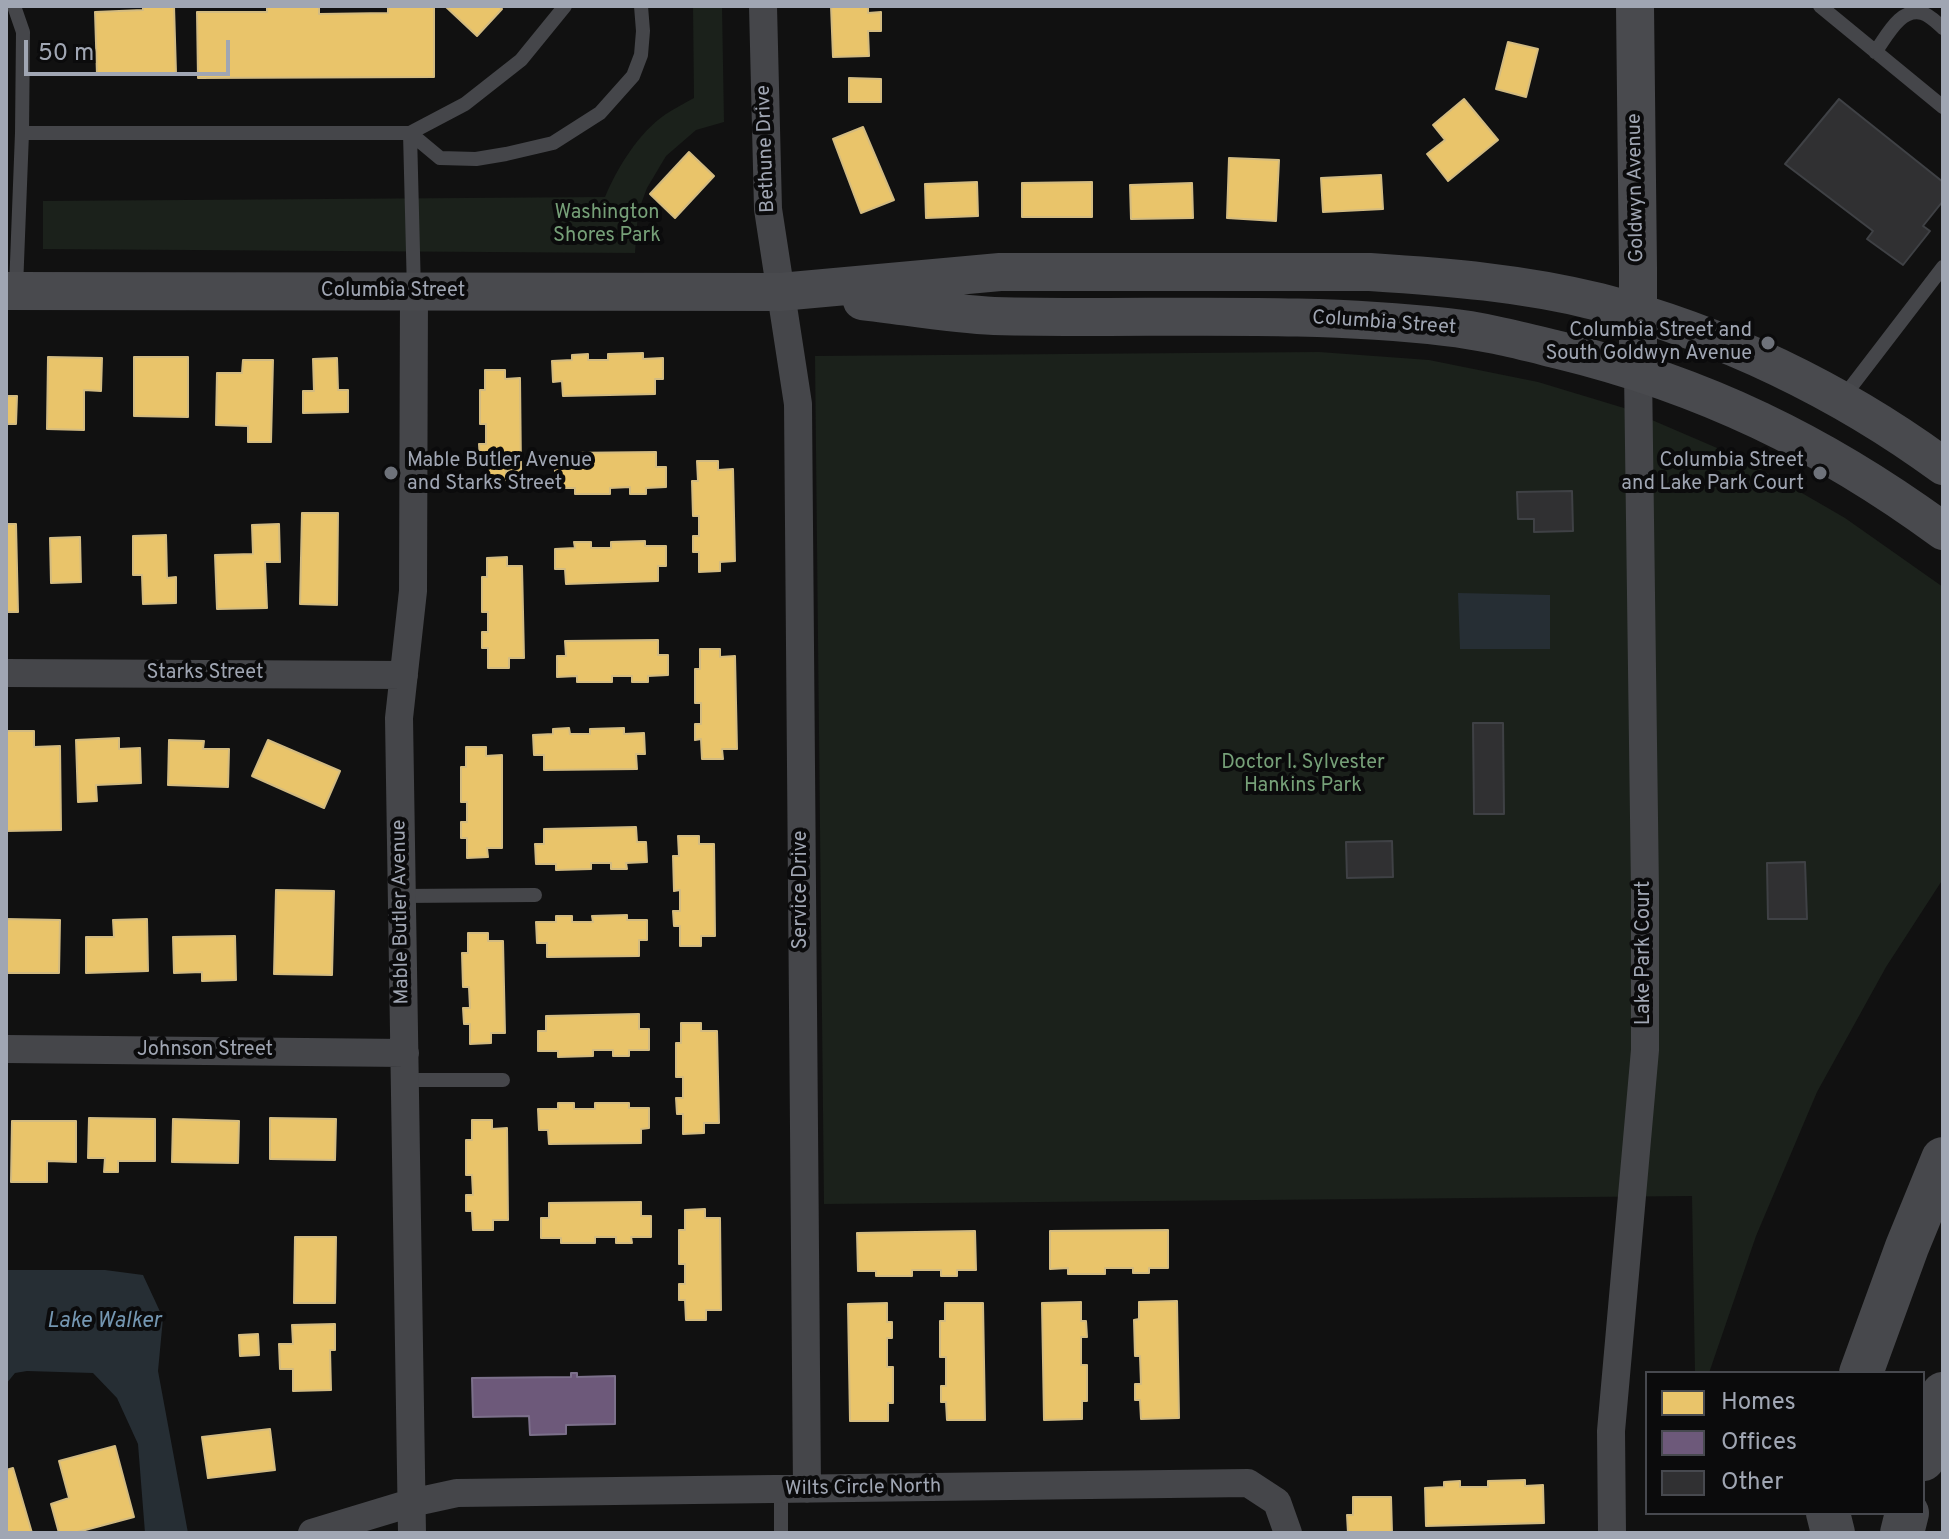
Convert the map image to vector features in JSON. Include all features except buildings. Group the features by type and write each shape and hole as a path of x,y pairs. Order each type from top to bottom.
{"main road":[{"path":"1862,1371 1943,1159"},
{"path":"1925,1452 1943,1394"}],"street":[{"name":"Goldwyn Avenue","path":"1635,6 1638,371"},
{"name":"Bethune Drive","path":"762,7 768,209 780,292"},
{"name":"Columbia Street","path":"11,291 780,292 1000,272 1370,272 1481,281 1584,299 1638,313 1705,336 1779,368 1841,400 1943,466"},
{"name":"Mable Butler Avenue","path":"412,1533 399,718 413,591 414,292"},
{"name":"Columbia Street","path":"780,292 991,316 1343,319 1450,328 1517,339 1638,371 1749,415 1863,476 1943,531"},
{"name":"Service Drive","path":"780,292 798,404 794,1490"},
{"name":"Lake Park Court","path":"1612,1533 1611,1431 1645,1050 1638,371"},
{"name":"Starks Street","path":"6,673 404,675"},
{"name":"Johnson Street","path":"6,1049 405,1066"},
{"name":"Wilts Circle North","path":"312,1533 411,1503 457,1493 1248,1483 1277,1502 1288,1533"}],"lane":[{"path":"11,291 22,133 23,32 14,6"},
{"path":"22,133 410,133 465,104 521,60 565,6"},
{"path":"627,6 634,12 643,31"},
{"path":"410,133 440,158 476,159 553,143 600,113 633,76 641,55 641,6"},
{"path":"643,31 654,6"},
{"path":"1820,6 1943,107"},
{"path":"1875,52 1900,18 1910,12 1922,13 1943,28"},
{"path":"410,133 414,292"},
{"path":"1841,400 1943,267"},
{"path":"402,896 535,895"},
{"path":"405,1066 503,1080"},
{"path":"781,1533 794,1490"}],"green space":[{"name":"Washington Shores Park","path":"693,6 722,6 724,122 696,130 666,156 647,188 638,212 635,253 43,249 43,201 605,197 623,163 646,131 666,114 694,98"},
{"name":"Doctor I. Sylvester Hankins Park","path":"1319,352 1429,360 1538,382 1624,408 1745,460 1845,518 1943,587 1943,879 1886,967 1817,1092 1756,1236 1710,1371 1695,1371 1692,1196 824,1204 815,356"}],"water":[{"path":"1458,593 1550,595 1550,649 1460,649"},
{"name":"Lake Walker","path":"6,1270 105,1270 143,1275 163,1318 158,1371 188,1533 145,1533 138,1444 117,1398 93,1373 27,1371 15,1373 6,1384"}],"place":[{"name":"Columbia Street and South Goldwyn Avenue","path":"1768,343"},
{"name":"Mable Butler Avenue and Starks Street","path":"391,473"},
{"name":"Columbia Street and Lake Park Court","path":"1820,473"}]}
